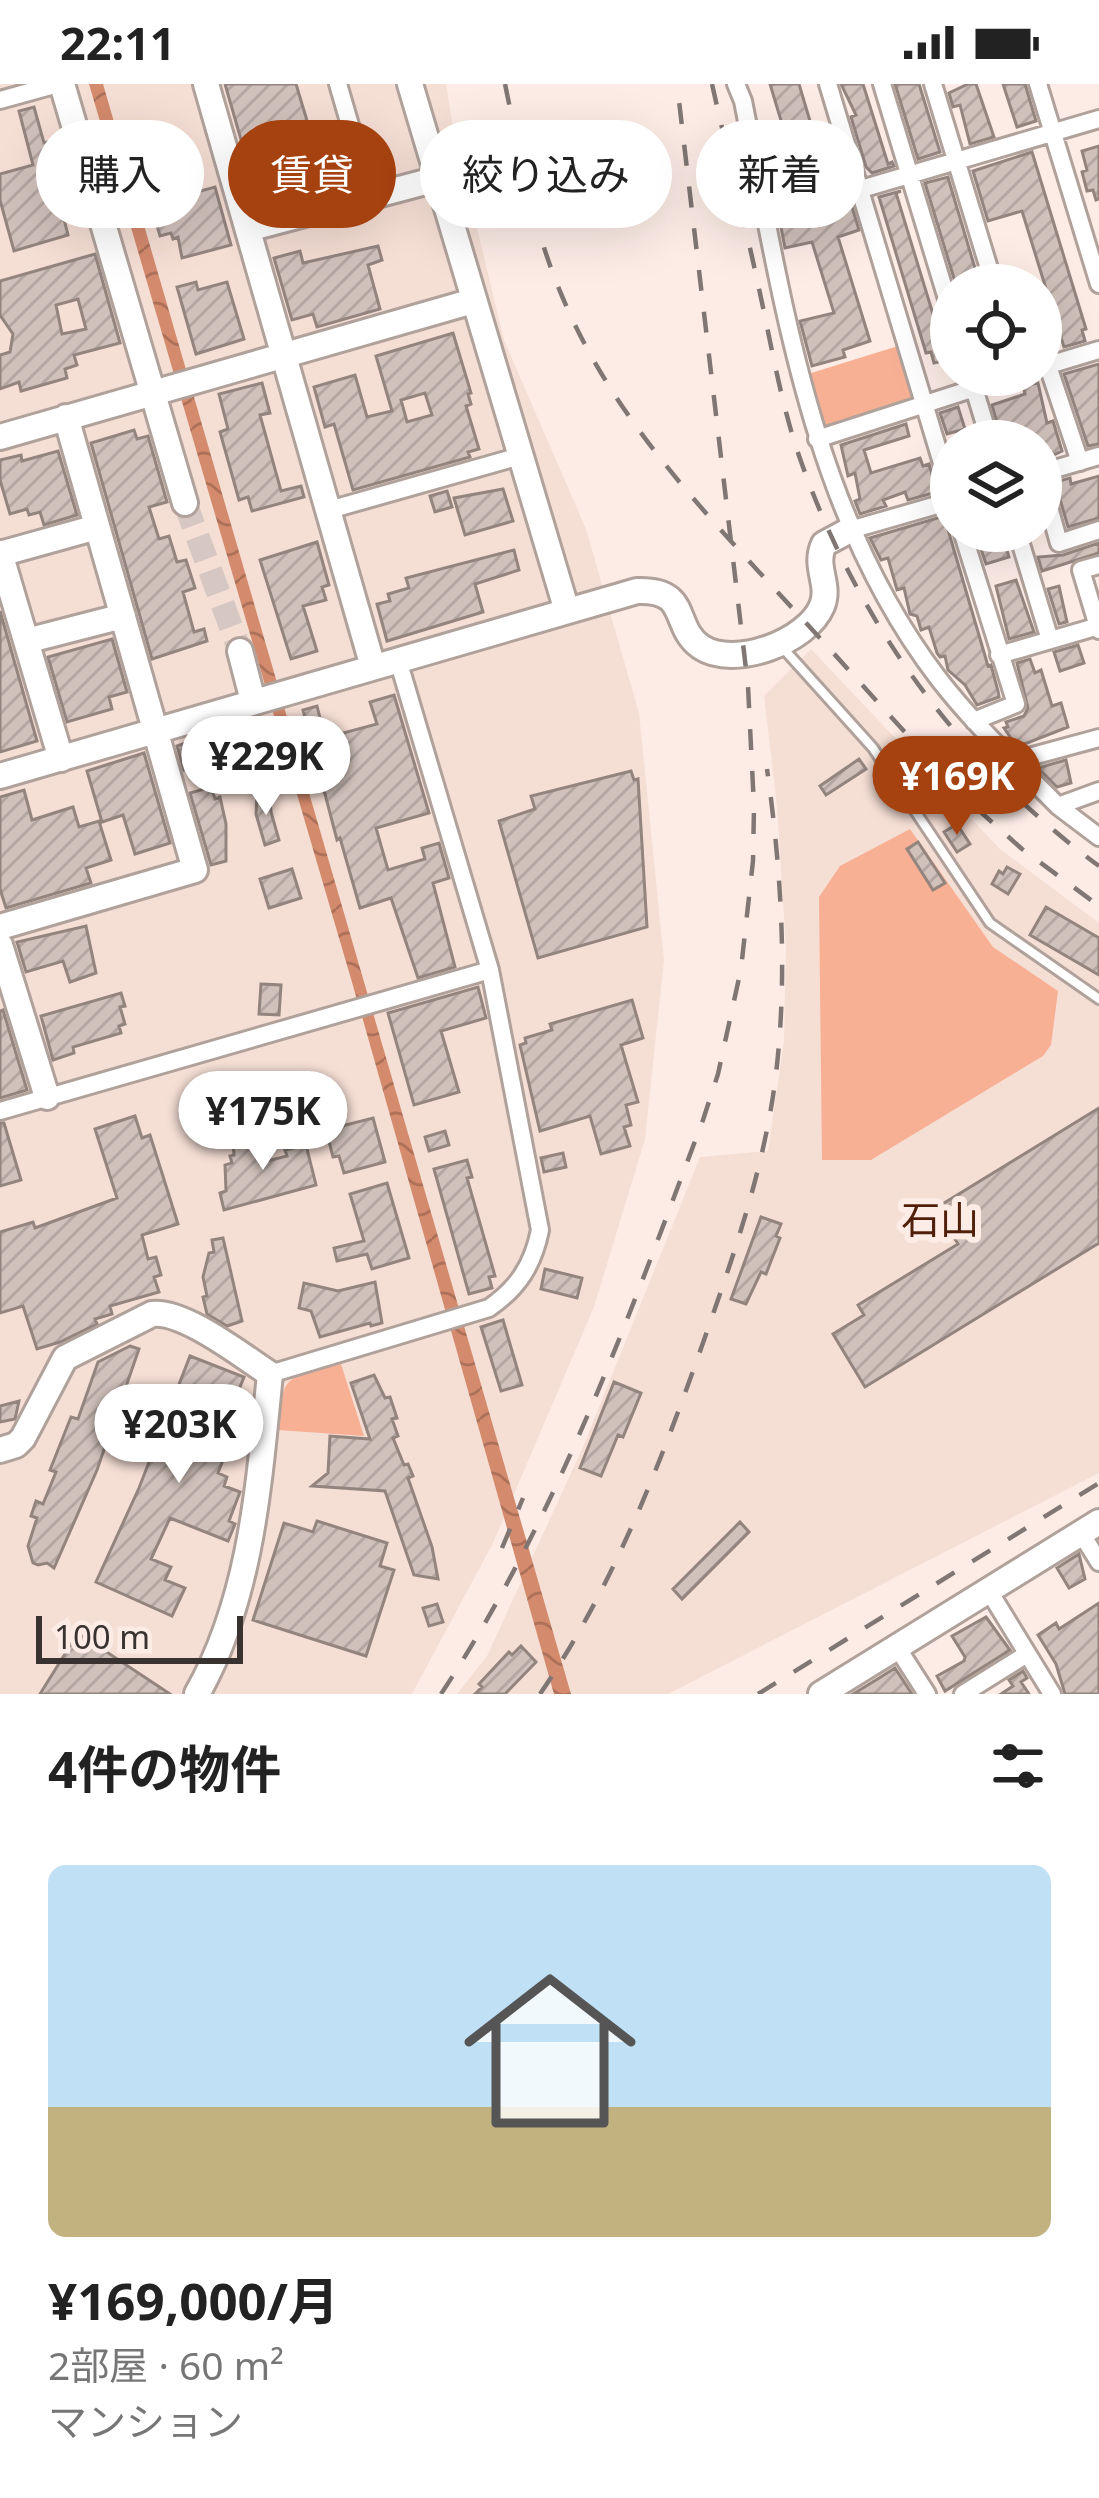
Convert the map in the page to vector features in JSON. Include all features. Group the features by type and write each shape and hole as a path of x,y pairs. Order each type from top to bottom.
{"street":[{"path":"0,100 60,84 185,503"},
{"path":"0,1450 23,1438 65,1358 152,1314 161,1312 189,1323 270,1374 489,1308 512,1292 525,1275 540,1230 490,970 329,510 206,84"},
{"path":"338,84 349,120"},
{"path":"410,84 420,120"},
{"path":"736,84 747,120"},
{"path":"828,84 839,120"},
{"path":"882,84 937,264"},
{"path":"933,84 988,264"},
{"path":"1038,84 1099,284"},
{"path":"864,188 1099,119"},
{"path":"864,199 931,420"},
{"path":"248,230 255,228"},
{"path":"451,228 567,611"},
{"path":"769,228 817,439 868,567 936,675 974,721 1058,806 1099,837"},
{"path":"0,437 473,301"},
{"path":"1062,362 1099,350"},
{"path":"817,439 943,396"},
{"path":"1056,396 1080,462"},
{"path":"0,927 195,870 66,417"},
{"path":"329,510 520,456"},
{"path":"1062,468 1099,456"},
{"path":"0,776 652,590 676,604 690,635 704,649 724,654 781,646 822,605 825,592 818,562 824,544 850,530 930,503"},
{"path":"61,759 0,554 98,527"},
{"path":"1062,542 1099,530"},
{"path":"968,552 1016,704 974,721"},
{"path":"1023,552 1050,640"},
{"path":"1000,655 1099,628 1081,570 1099,565"},
{"path":"26,640 123,616"},
{"path":"240,651 253,701"},
{"path":"1014,761 1099,738"},
{"path":"1058,806 1099,791"},
{"path":"0,945 47,1097"},
{"path":"0,1111 490,970"},
{"path":"197,1694 232,1616 250,1538 270,1374"},
{"path":"821,1694 1090,1528 1099,1562"},
{"path":"989,1592 1047,1693"},
{"path":"897,1647 926,1694"},
{"path":"963,1694 1027,1654"}],"lane":[{"path":"781,646 873,748 990,923 1099,999"}],"shaded area":[{"path":"0,84 446,84 452,120 420,120 420,228 477,228 504,340 586,529 639,713 664,960 645,1139 594,1307 493,1543 412,1694 0,1694"},
{"path":"898,346 917,405 823,434 808,374"},
{"path":"811,649 1000,849 1099,923 1099,1473 668,1694 457,1694 487,1656 583,1447 700,1157 768,1151 784,1041 786,948 764,696"},
{"path":"910,829 993,947 1058,991 1051,1045 1043,1056 871,1160 822,1160 819,897 840,866"},
{"path":"341,1364 364,1436 278,1430 282,1397 291,1380"}],"water":[{"path":"89,84 103,84 113,120 100,120"},
{"path":"131,228 145,228 571,1694 554,1694"}],"building":[{"path":"225,84 296,84 307,120 235,120"},
{"path":"770,84 799,84 810,120 781,120"},
{"path":"841,84 863,84 888,164 894,166 872,173 866,167 864,120 852,120 856,115"},
{"path":"895,84 919,84 940,152 918,159"},
{"path":"976,84 994,137 970,144 960,105 953,107 949,93"},
{"path":"1003,84 1025,84 1036,121 1017,127"},
{"path":"34,107 38,120 36,228 66,228 68,235 14,251 0,200 0,174 33,165 19,111"},
{"path":"1099,146 1096,200 1093,190 1087,191 1082,151"},
{"path":"1032,152 1086,329 1082,330 1085,341 1064,347 1062,341 1062,264 1038,264 1022,211 988,221 973,171"},
{"path":"948,177 974,264 950,264 925,183"},
{"path":"215,187 231,245 182,258 178,237 173,239 171,233 160,236 158,228 204,228 204,190"},
{"path":"901,191 896,193 930,304 930,352 926,353 879,197"},
{"path":"781,228 858,228 838,237 870,341 843,350 845,357 812,366 800,321 834,313 812,242 785,248"},
{"path":"378,246 382,260 368,265 380,309 317,327 313,314 292,320 274,258 300,251 303,263"},
{"path":"95,254 120,343 74,355 77,365 65,369 67,378 21,391 19,382 0,389 0,355 10,352 13,334 0,315 0,281","holes":["78,299 86,329 62,334 56,305"]},
{"path":"196,282 198,290 227,282 244,339 196,354 177,287"},
{"path":"453,333 471,393 471,404 466,406 479,449 468,452 470,457 353,490 334,424 325,427 314,387 355,375 367,417 392,411 376,356","holes":["425,393 432,415 407,422 401,400"]},
{"path":"1099,364 1099,444 1088,446 1064,374"},
{"path":"262,383 270,413 260,415 281,491 301,486 304,497 252,511 248,497 239,500 220,432 228,429 219,394"},
{"path":"1019,396 1041,396 1046,420 996,420 992,405"},
{"path":"958,407 962,420 942,420 940,413"},
{"path":"906,424 909,436 864,450 871,473 920,458 923,466 930,468 930,494 908,500 905,492 883,500 886,506 860,514 855,473 848,476 841,445"},
{"path":"134,430 137,439 148,436 167,502 149,507 159,539 169,536 177,562 186,560 195,588 183,592 194,632 204,629 207,641 152,659 91,443"},
{"path":"58,451 77,515 44,525 40,512 29,515 27,509 10,514 0,480 0,460 21,455 22,461"},
{"path":"1099,476 1099,518 1068,527 1062,480 1070,478 1071,484"},
{"path":"503,489 513,521 465,535 454,498"},
{"path":"447,491 452,507 435,512 430,496"},
{"path":"930,520 930,552 955,552 999,697 977,705 948,670 929,627 921,630 917,616 910,614 904,588 897,590 888,558 881,560 870,538"},
{"path":"317,542 329,585 322,587 326,600 303,606 317,651 291,659 260,560"},
{"path":"1099,543 1099,553 1042,571 1038,557 1063,555"},
{"path":"514,550 519,570 475,584 483,612 387,641 377,604 390,601 388,594 409,588 406,578"},
{"path":"982,552 1008,552 1009,557 986,564"},
{"path":"1016,580 1034,632 1009,639 996,586"},
{"path":"1059,586 1067,622 1059,624 1048,589"},
{"path":"0,611 37,741 0,752"},
{"path":"112,639 127,692 109,697 112,709 67,722 48,657"},
{"path":"1078,645 1084,663 1060,671 1054,652"},
{"path":"1030,659 1035,673 1041,670 1052,706 1061,703 1068,727 1017,747 1004,728 1028,708 1017,663"},
{"path":"394,695 429,813 376,828 388,870 425,859 422,848 439,843 449,878 433,883 455,967 418,978 391,898 360,908 303,710 317,706 325,738 377,724 370,702"},
{"path":"203,737 210,761 184,770 177,746"},
{"path":"144,753 170,843 135,854 123,815 102,822 87,771"},
{"path":"859,759 866,769 826,795 820,786"},
{"path":"1066,760 1071,783 1057,787 1038,768"},
{"path":"631,771 634,780 638,779 647,927 538,958 499,821 535,809 531,796"},
{"path":"211,787 215,799 220,797 226,824 226,861 211,865 190,793"},
{"path":"24,790 32,820 73,807 79,827 99,821 111,860 86,868 91,883 6,908 0,889 0,797"},
{"path":"257,793 270,793 279,840 265,845 256,814"},
{"path":"957,824 970,844 957,852 944,832"},
{"path":"918,842 945,883 933,890 907,849"},
{"path":"1007,867 1020,874 1008,894 992,884"},
{"path":"292,869 301,898 269,908 260,879"},
{"path":"1046,907 1099,938 1099,975 1030,935"},
{"path":"86,926 96,973 70,982 63,961 26,972 17,942"},
{"path":"261,984 281,985 279,1015 259,1014"},
{"path":"478,987 486,1018 441,1031 459,1092 414,1105 388,1013"},
{"path":"121,993 125,1024 119,1026 121,1033 73,1047 74,1053 53,1060 41,1016"},
{"path":"632,1000 643,1038 621,1045 638,1102 626,1105 631,1125 624,1127 630,1146 601,1154 590,1116 540,1131 520,1045 526,1043 525,1038 552,1030 550,1024"},
{"path":"0,1011 27,1090 0,1098"},
{"path":"262,1078 286,1126 253,1130 242,1083"},
{"path":"1099,1108 1099,1243 865,1387 833,1334 864,1315 858,1305 958,1244 936,1208"},
{"path":"135,1116 142,1138 150,1135 178,1224 142,1235 148,1259 156,1257 161,1275 154,1277 159,1292 110,1306 112,1314 95,1319 97,1324 37,1349 23,1306 0,1313 0,1232 33,1222 35,1228 117,1198 95,1129"},
{"path":"373,1118 385,1162 344,1173 339,1156 333,1157 326,1130"},
{"path":"0,1123 4,1123 21,1180 0,1186"},
{"path":"251,1127 260,1163 306,1145 316,1185 224,1210 220,1193 226,1191 225,1165 232,1163 230,1156 234,1155 232,1132"},
{"path":"445,1131 449,1145 429,1151 425,1137"},
{"path":"563,1153 566,1167 544,1172 541,1158"},
{"path":"467,1160 472,1177 467,1178 495,1276 489,1277 492,1288 469,1294 434,1169"},
{"path":"387,1183 409,1258 372,1269 367,1254 337,1261 334,1248 364,1241 350,1194"},
{"path":"761,1217 781,1224 776,1236 780,1238 766,1274 761,1272 746,1304 731,1299"},
{"path":"223,1238 242,1321 227,1326 207,1314 203,1297 207,1296 203,1277 209,1253 214,1252 212,1240"},
{"path":"545,1269 582,1278 577,1298 541,1289"},
{"path":"375,1282 382,1323 320,1337 311,1311 299,1308 304,1283 338,1291"},
{"path":"503,1320 522,1385 501,1391 481,1327"},
{"path":"130,1346 139,1349 97,1470 54,1568 33,1563 28,1546 37,1518 31,1516 36,1501 43,1504 56,1472 50,1470 71,1417 78,1419 98,1362"},
{"path":"190,1356 244,1377 231,1409 241,1413 218,1473 227,1477 224,1486 240,1492 229,1521 235,1524 228,1541 170,1518 151,1559 171,1567 165,1580 185,1588 172,1616 96,1582 139,1488"},
{"path":"374,1375 385,1398 390,1397 397,1418 392,1419 398,1436 393,1438 413,1476 408,1478 438,1579 414,1575 385,1491 312,1486 328,1473 330,1436 370,1439 351,1383"},
{"path":"614,1382 641,1393 601,1476 580,1468"},
{"path":"19,1401 15,1419 0,1422 0,1406"},
{"path":"317,1521 387,1543 380,1566 394,1570 366,1656 253,1620 284,1523 313,1532"},
{"path":"740,1522 749,1532 682,1599 673,1589"},
{"path":"1079,1554 1085,1579 1069,1588 1057,1568"},
{"path":"1099,1603 1099,1694 1065,1694 1056,1664 1038,1635 1056,1623 1059,1629"},
{"path":"437,1604 443,1622 429,1626 423,1608"},
{"path":"986,1617 1010,1650 945,1691 937,1676 965,1657 952,1636"},
{"path":"78,1633 170,1694 40,1694"},
{"path":"521,1646 536,1662 505,1694 475,1694 509,1652 512,1655"},
{"path":"895,1668 912,1694 853,1694 876,1680"},
{"path":"1023,1671 1027,1678 1021,1682 1029,1694 1001,1694 1013,1686 1009,1680"}],"tunnel":[{"path":"185,503 240,651"}],"railway":[{"path":"505,84 528,192 552,270 583,341 635,424 728,538 975,807 1099,906"},
{"path":"441,1694 520,1558 588,1415 703,1120 741,969 753,861 748,686 677,84"},
{"path":"712,84 790,426 827,526 854,582 921,689 961,738 1003,784 1099,866"},
{"path":"540,1694 591,1610 653,1477 725,1280 761,1158 778,1056 782,973 777,850 767,769"},
{"path":"758,1694 1099,1483"},
{"path":"502,1548 523,1498"}],"district":[{"name":"石山","path":"940,1218"}]}
